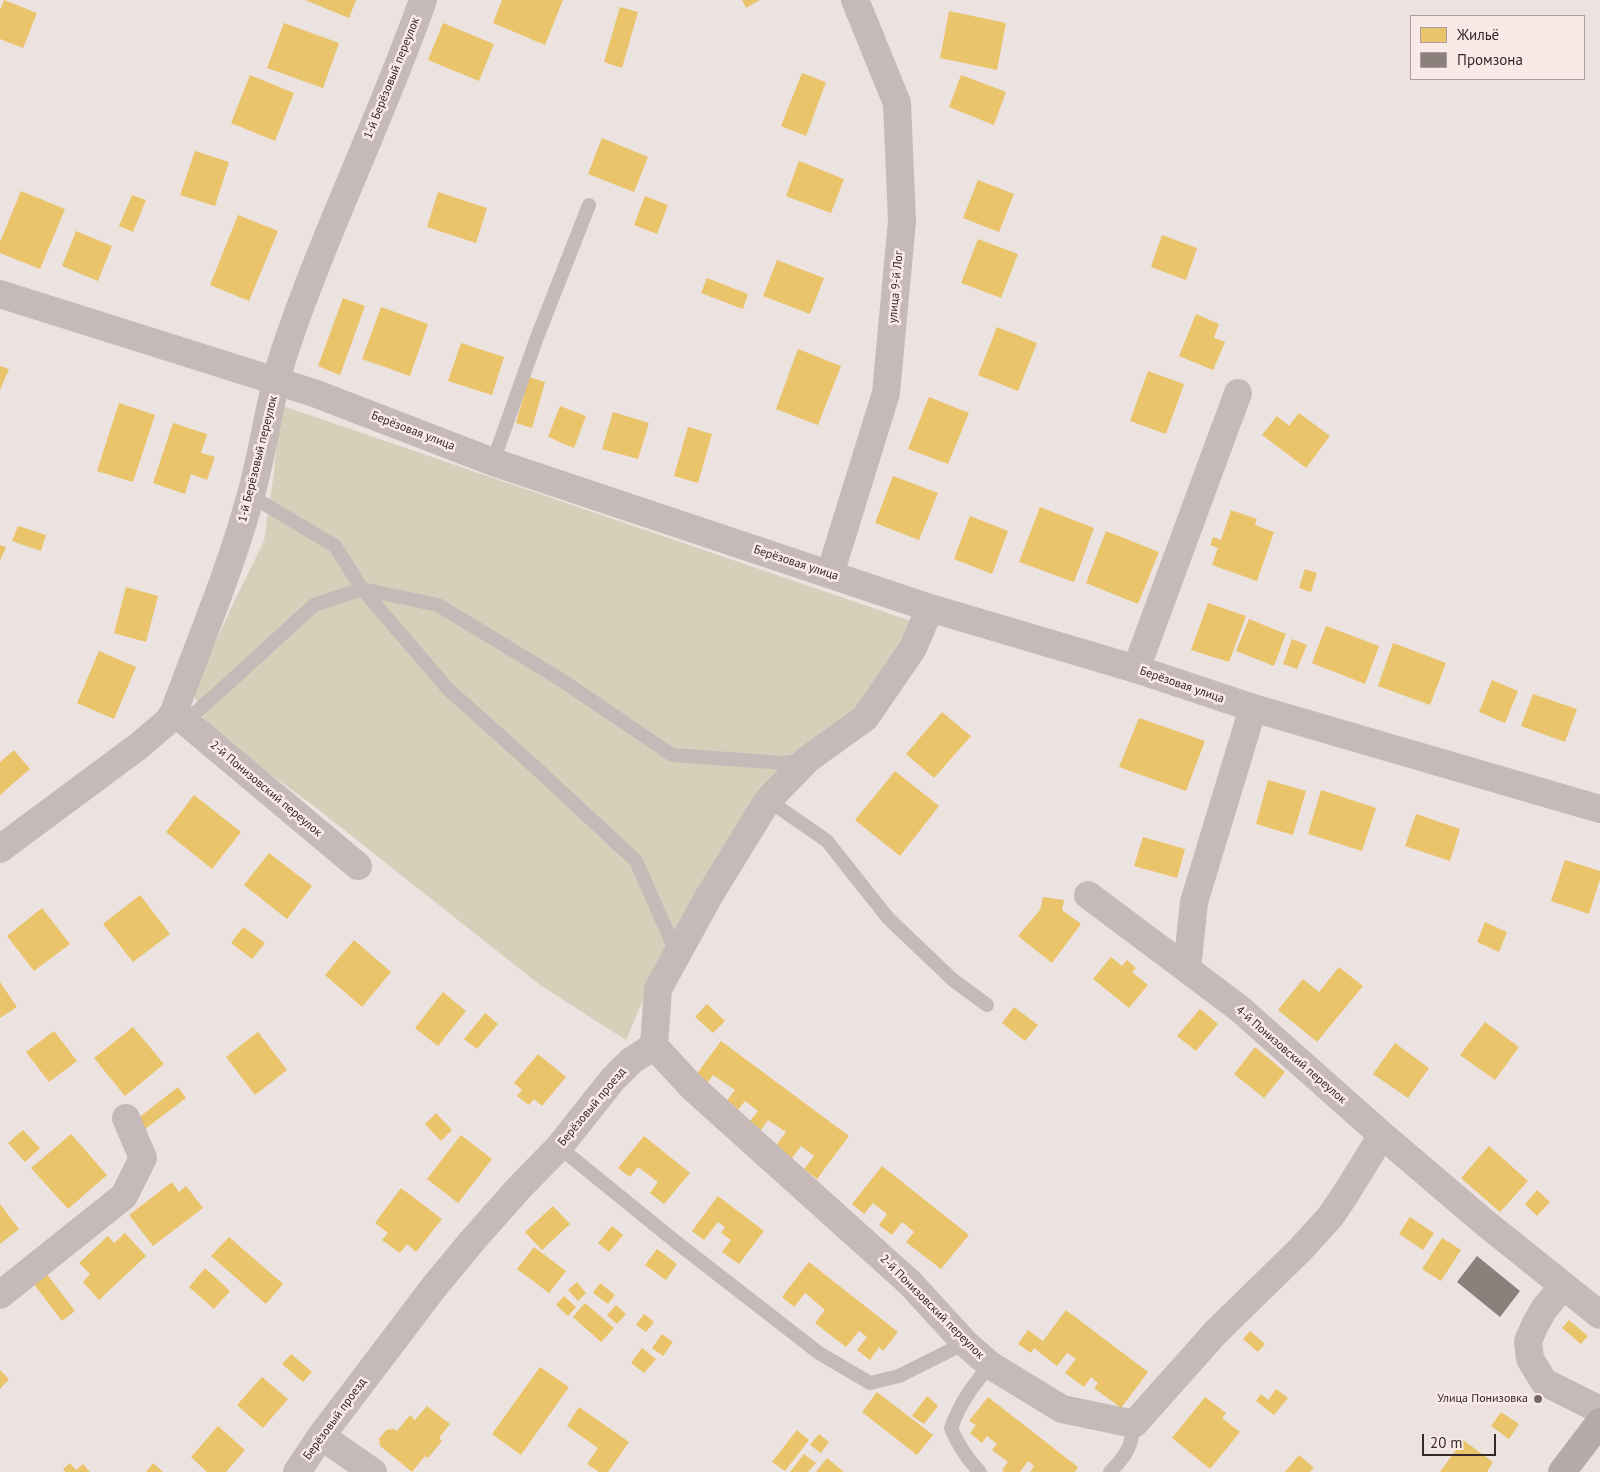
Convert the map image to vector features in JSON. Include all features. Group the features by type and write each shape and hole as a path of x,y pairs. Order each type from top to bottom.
{"main road":[{"path":"1562,1472 1600,1422"}],"street":[{"name":"1-й Берёзовый переулок","path":"0,849 140,745 169,720 179,717 251,496 284,354 320,252 424,0"},
{"name":"улица 9-й Лог","path":"830,574 886,392 902,221 897,103 855,0"},
{"name":"Берёзовая улица","path":"0,294 314,392 493,462 930,608 1136,669 1252,708 1600,809"},
{"path":"1136,669 1238,393"},
{"path":"654,1046 658,990 709,896 768,800 808,759 865,718 914,648 930,608"},
{"path":"1187,968 1194,902 1252,708"},
{"name":"2-й Понизовский переулок","path":"179,717 358,866"},
{"name":"4-й Понизовский переулок","path":"1088,896 1240,1009 1382,1135 1600,1315"},
{"name":"2-й Понизовский переулок","path":"654,1046 692,1086 910,1284 965,1343 990,1365 1062,1409 1134,1424"},
{"name":"Берёзовый проезд","path":"297,1472 321,1436 434,1286 518,1189 559,1147 613,1079 631,1061 654,1046"},
{"path":"0,1294 124,1196 144,1158 126,1118"},
{"path":"1134,1424 1216,1332 1300,1250 1330,1217 1382,1135"},
{"path":"1563,1286 1544,1309 1535,1324 1528,1341 1530,1359 1544,1382 1600,1410"},
{"path":"321,1436 373,1472"}],"lane":[{"path":"493,462 536,340 589,205"},
{"path":"251,496 336,546 362,589 448,689 636,861 677,954"},
{"path":"179,717 220,692 314,605 362,589 438,605 560,679 672,754 784,763 808,759"},
{"path":"768,800 827,841 888,918 953,980 987,1005"},
{"path":"559,1147 676,1242 812,1347 870,1383 899,1376 965,1343"},
{"path":"980,1472 958,1445 951,1428 968,1391 990,1365"},
{"path":"1110,1472 1123,1459 1132,1440 1134,1424"}],"shaded area":[{"path":"280,405 914,622 911,646 664,950 626,1040 540,985 319,810 208,728 193,693 231,608 264,541 274,472"}],"building: Жильё":[{"path":"4,0 37,13 23,48 0,39 0,10"},
{"path":"305,0 356,0 349,18"},
{"path":"502,0 563,0 545,45 493,23"},
{"path":"742,0 760,0 746,8"},
{"path":"620,7 638,12 622,68 604,62"},
{"path":"949,11 1006,23 997,70 940,58"},
{"path":"284,23 339,43 323,88 267,68"},
{"path":"443,23 494,44 479,81 428,60"},
{"path":"802,73 826,82 806,136 781,126"},
{"path":"250,75 294,93 275,141 231,123"},
{"path":"961,75 1006,92 994,125 949,107"},
{"path":"602,138 648,157 634,192 588,174"},
{"path":"195,151 229,162 215,206 180,195"},
{"path":"799,161 844,179 831,213 786,196"},
{"path":"978,180 1014,194 999,232 963,218"},
{"path":"21,191 65,209 40,269 0,253 0,242"},
{"path":"438,192 487,208 476,243 427,227"},
{"path":"132,195 146,200 133,232 119,226"},
{"path":"645,196 668,205 657,234 634,225"},
{"path":"238,215 278,231 249,301 210,285"},
{"path":"76,231 112,246 98,281 62,266"},
{"path":"1162,235 1197,248 1186,280 1151,267"},
{"path":"978,239 1018,254 1001,298 961,283"},
{"path":"777,260 824,278 810,314 763,296"},
{"path":"707,278 748,294 743,309 701,293"},
{"path":"343,298 365,306 340,375 318,366"},
{"path":"381,307 428,324 410,376 362,359"},
{"path":"1196,314 1219,324 1214,338 1225,342 1213,370 1179,356"},
{"path":"997,327 1037,343 1018,391 978,375"},
{"path":"461,343 504,357 492,395 448,381"},
{"path":"798,349 841,366 818,425 776,409"},
{"path":"0,366 9,369 0,390"},
{"path":"1148,371 1184,384 1166,434 1130,421"},
{"path":"529,377 545,382 532,428 516,423"},
{"path":"929,397 969,413 948,464 908,449"},
{"path":"119,403 155,415 133,482 97,471"},
{"path":"560,406 586,416 574,448 548,437"},
{"path":"613,412 649,423 638,459 602,449"},
{"path":"1299,413 1330,436 1306,468 1262,435 1277,416 1289,426"},
{"path":"173,423 207,434 201,453 215,457 207,480 191,474 185,494 153,483"},
{"path":"688,427 712,434 698,483 674,476"},
{"path":"893,476 938,493 919,540 875,523"},
{"path":"1040,507 1094,528 1074,582 1019,562"},
{"path":"1231,510 1257,519 1255,525 1274,532 1257,581 1212,565 1218,548 1210,545 1213,537 1221,540"},
{"path":"970,516 1008,531 992,574 954,559"},
{"path":"18,526 46,535 41,551 12,541"},
{"path":"1106,531 1159,552 1138,604 1086,583"},
{"path":"0,545 6,547 0,561"},
{"path":"1305,569 1317,573 1311,592 1299,588"},
{"path":"126,587 158,596 146,642 114,633"},
{"path":"1208,603 1246,616 1229,662 1191,650"},
{"path":"1249,619 1286,634 1274,666 1236,651"},
{"path":"1326,626 1379,646 1365,684 1312,663"},
{"path":"1292,639 1307,645 1297,669 1283,664"},
{"path":"1393,643 1446,663 1430,705 1378,686"},
{"path":"99,651 136,667 114,719 77,703"},
{"path":"1492,680 1518,691 1505,723 1479,712"},
{"path":"1533,694 1577,709 1565,742 1521,726"},
{"path":"942,712 971,736 934,778 906,754"},
{"path":"1139,718 1205,741 1186,791 1119,767"},
{"path":"14,750 30,769 0,795 0,762"},
{"path":"895,771 939,806 900,856 855,820"},
{"path":"1268,780 1306,791 1293,835 1256,824"},
{"path":"1321,790 1376,808 1362,851 1308,834"},
{"path":"194,795 241,832 212,869 166,832"},
{"path":"1416,814 1460,829 1450,861 1405,846"},
{"path":"1143,837 1185,849 1177,878 1134,866"},
{"path":"269,853 312,886 287,919 244,885"},
{"path":"1565,860 1600,871 1600,879 1589,914 1551,901"},
{"path":"140,895 170,934 133,962 103,924"},
{"path":"1043,897 1064,900 1062,910 1081,924 1052,963 1018,936 1040,910"},
{"path":"42,908 70,944 34,971 7,936"},
{"path":"1485,922 1507,932 1499,952 1477,942"},
{"path":"243,927 265,943 252,959 231,943"},
{"path":"354,940 391,972 362,1007 325,975"},
{"path":"1111,957 1122,966 1127,960 1136,968 1132,972 1148,985 1129,1008 1093,979"},
{"path":"1339,967 1363,986 1317,1042 1278,1010 1303,979 1319,992"},
{"path":"0,982 17,1007 0,1018"},
{"path":"443,992 466,1011 438,1046 415,1028"},
{"path":"707,1004 725,1021 713,1033 695,1017"},
{"path":"1014,1007 1038,1025 1025,1041 1002,1023"},
{"path":"1200,1009 1218,1024 1196,1051 1177,1036"},
{"path":"485,1013 498,1024 477,1049 464,1039"},
{"path":"1485,1022 1519,1047 1495,1080 1460,1055"},
{"path":"133,1027 164,1064 125,1096 94,1058"},
{"path":"54,1031 77,1061 49,1082 26,1052"},
{"path":"258,1032 287,1070 255,1095 226,1057"},
{"path":"721,1041 849,1136 817,1179 804,1169 814,1156 801,1146 792,1158 776,1146 786,1132 768,1120 761,1130 750,1121 758,1111 745,1101 736,1112 725,1103 735,1090 713,1075 704,1087 693,1079"},
{"path":"1395,1043 1429,1068 1408,1098 1373,1074"},
{"path":"1255,1047 1285,1072 1264,1098 1234,1074"},
{"path":"538,1054 566,1077 542,1106 534,1099 529,1105 517,1096 522,1090 514,1083"},
{"path":"178,1087 186,1098 145,1129 137,1119"},
{"path":"436,1113 452,1130 441,1141 425,1124"},
{"path":"23,1130 40,1148 25,1162 8,1143"},
{"path":"71,1134 107,1175 68,1209 31,1168"},
{"path":"461,1135 492,1159 458,1203 427,1179"},
{"path":"644,1136 690,1173 664,1204 650,1193 658,1182 638,1167 630,1177 618,1168"},
{"path":"1489,1146 1528,1181 1500,1212 1461,1178"},
{"path":"882,1166 969,1235 941,1269 906,1242 914,1232 902,1222 892,1235 879,1225 887,1214 873,1203 864,1214 852,1204"},
{"path":"172,1182 179,1192 186,1186 203,1208 153,1246 129,1215"},
{"path":"401,1188 442,1219 416,1252 407,1244 400,1253 382,1240 388,1233 375,1223"},
{"path":"1537,1190 1550,1202 1537,1216 1525,1204"},
{"path":"718,1196 764,1231 739,1264 722,1252 731,1240 721,1233 725,1227 718,1222 704,1240 692,1231"},
{"path":"0,1204 19,1229 0,1244"},
{"path":"553,1206 570,1224 542,1250 525,1232"},
{"path":"1410,1217 1434,1233 1423,1250 1399,1234"},
{"path":"612,1226 623,1235 609,1252 598,1243"},
{"path":"125,1233 146,1256 99,1300 83,1282 90,1274 79,1263 108,1236 114,1243"},
{"path":"229,1237 283,1284 266,1304 211,1256"},
{"path":"1442,1238 1461,1250 1441,1281 1422,1269"},
{"path":"534,1247 566,1271 549,1293 517,1269"},
{"path":"657,1249 677,1264 666,1280 645,1265"},
{"path":"809,1262 898,1332 883,1351 879,1347 870,1360 857,1350 867,1337 859,1331 846,1347 815,1323 825,1310 805,1293 794,1307 782,1297"},
{"path":"205,1268 230,1291 214,1309 189,1287"},
{"path":"46,1273 75,1311 62,1321 33,1283"},
{"path":"577,1282 586,1293 578,1301 568,1290"},
{"path":"600,1283 615,1295 608,1304 593,1293"},
{"path":"564,1296 576,1307 568,1316 556,1305"},
{"path":"585,1303 614,1328 601,1342 573,1317"},
{"path":"616,1305 626,1314 617,1324 607,1315"},
{"path":"1066,1310 1148,1372 1121,1408 1094,1388 1098,1383 1091,1377 1084,1387 1065,1373 1076,1359 1067,1353 1057,1366 1034,1348 1031,1353 1018,1344 1028,1330 1043,1341"},
{"path":"644,1314 654,1322 646,1332 636,1325"},
{"path":"1569,1320 1588,1336 1581,1344 1562,1328"},
{"path":"1250,1331 1265,1344 1258,1352 1243,1339"},
{"path":"662,1334 673,1342 663,1356 652,1348"},
{"path":"642,1348 656,1359 644,1373 631,1363"},
{"path":"291,1354 312,1372 303,1382 282,1364"},
{"path":"540,1367 569,1387 521,1455 492,1434"},
{"path":"0,1370 9,1379 0,1389"},
{"path":"262,1377 288,1399 263,1428 237,1405"},
{"path":"1276,1389 1288,1398 1274,1415 1256,1401 1261,1394 1268,1400"},
{"path":"877,1392 933,1435 917,1455 862,1412"},
{"path":"927,1396 938,1406 924,1424 912,1416"},
{"path":"988,1397 1078,1467 1075,1472 1030,1472 1034,1466 1028,1461 1020,1472 1004,1472 1002,1470 1008,1462 992,1450 997,1444 987,1436 982,1443 970,1433 976,1425 969,1421"},
{"path":"1205,1397 1226,1413 1222,1418 1240,1432 1210,1469 1172,1438"},
{"path":"427,1406 450,1424 439,1438 442,1441 428,1458 425,1456 412,1472 380,1446 379,1439 386,1430 393,1429 397,1431 410,1415 415,1420"},
{"path":"579,1407 629,1442 608,1472 599,1472 587,1464 598,1448 567,1426"},
{"path":"1501,1412 1519,1424 1509,1439 1491,1426"},
{"path":"218,1426 245,1450 226,1472 207,1472 191,1457"},
{"path":"797,1430 809,1440 785,1471 772,1462"},
{"path":"819,1434 829,1442 821,1453 810,1445"},
{"path":"1463,1440 1493,1462 1487,1472 1440,1472"},
{"path":"804,1454 816,1463 808,1472 790,1472"},
{"path":"1299,1455 1314,1468 1310,1472 1285,1472"},
{"path":"827,1458 844,1472 816,1472"},
{"path":"70,1463 76,1470 83,1464 90,1472 65,1472 63,1469"},
{"path":"153,1463 163,1472 146,1472"}],"building: Промзона":[{"path":"1477,1256 1520,1291 1500,1317 1457,1282"}],"place":[{"name":"Улица Понизовка","path":"1538,1399"}]}
